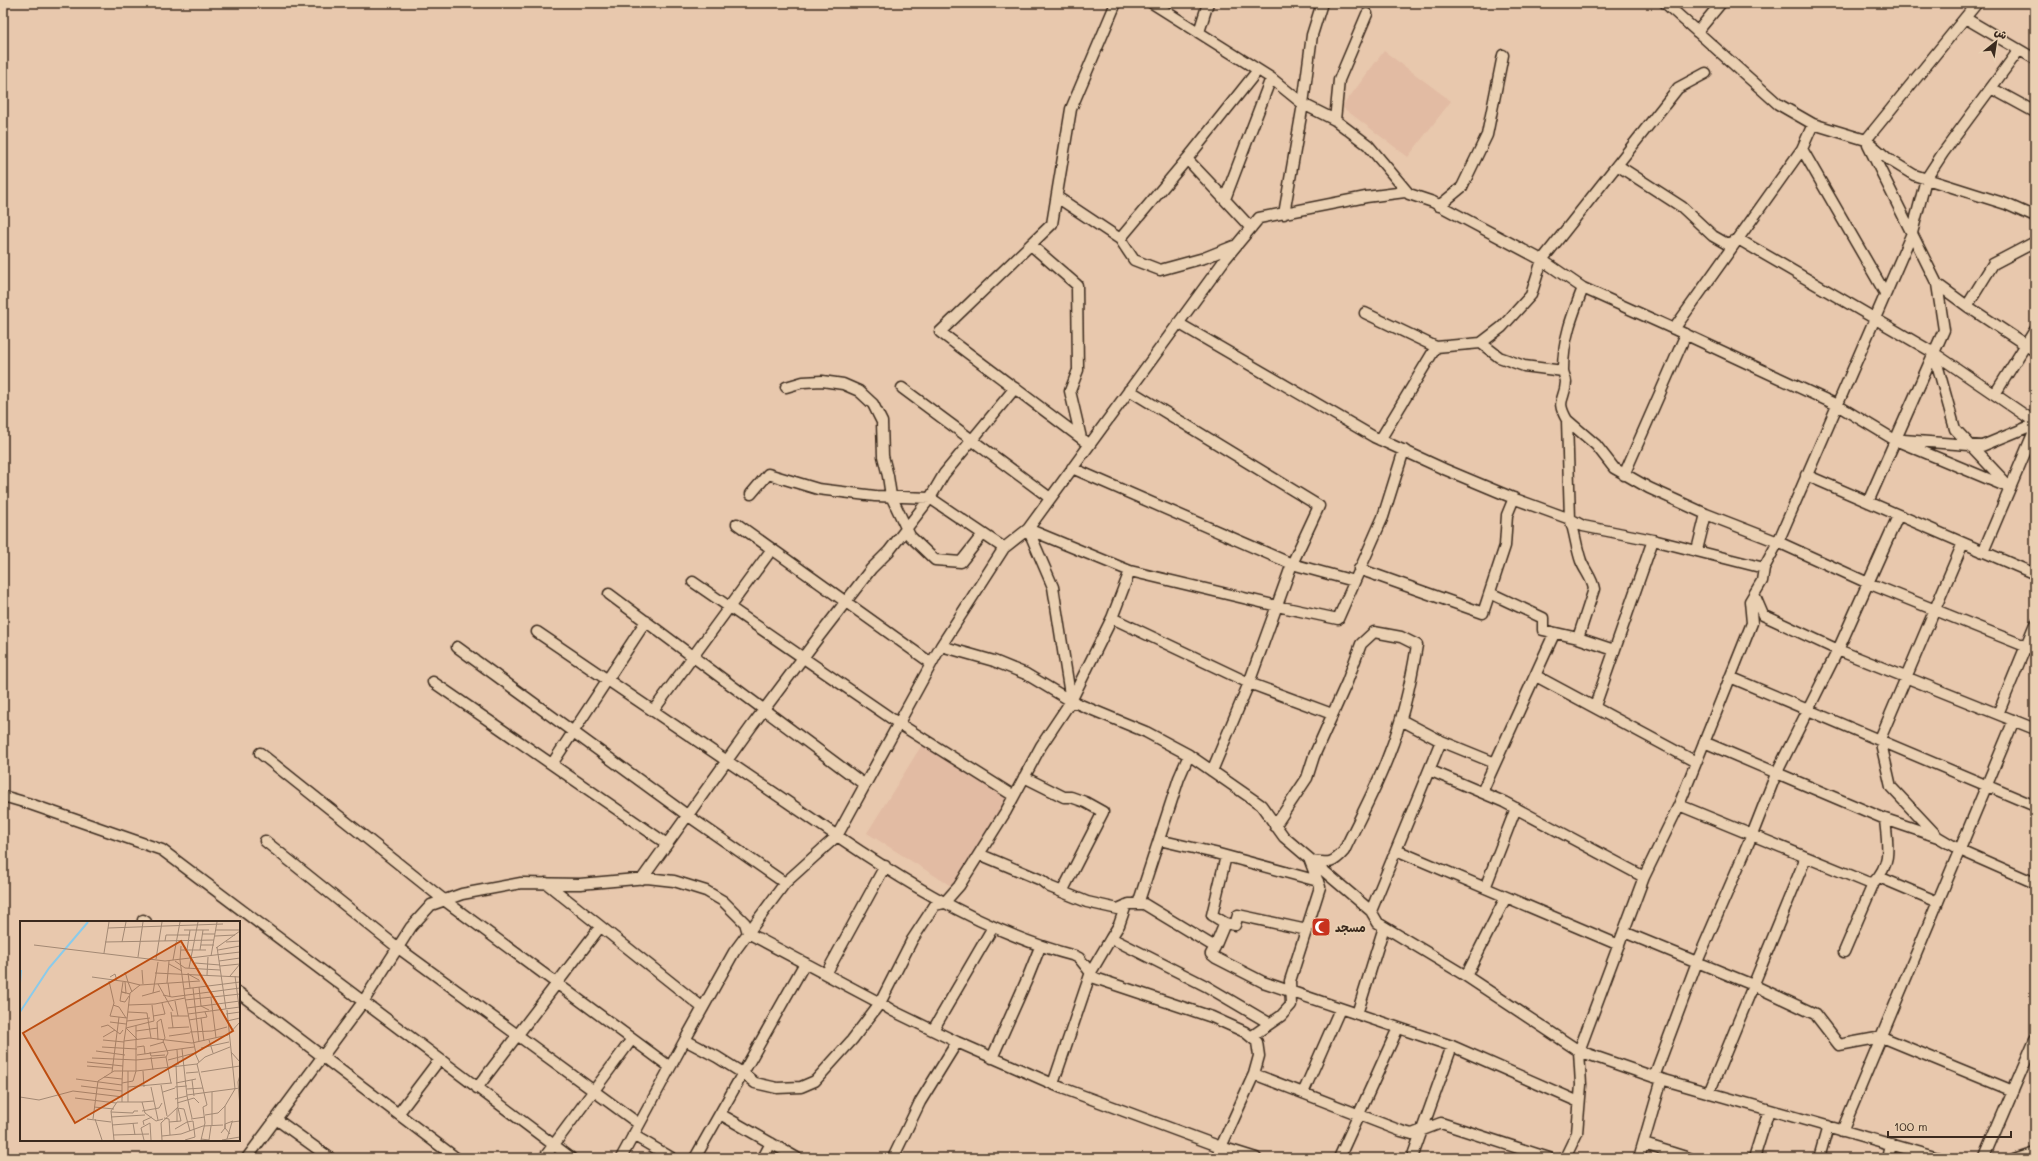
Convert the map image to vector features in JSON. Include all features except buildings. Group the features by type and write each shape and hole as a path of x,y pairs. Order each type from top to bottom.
{"street":[{"path":"1090,444 940,332 1052,224 1071,109 1116,3"},
{"path":"1152,3 1271,78 1303,104 1335,120 1368,145 1405,192 1439,206 1542,260 1582,288 1686,334 1837,405 1895,440 2010,488"},
{"path":"1199,32 1208,3"},
{"path":"1284,214 1303,104 1312,35 1322,3"},
{"path":"1665,3 1778,104 1813,124 1866,140 1888,159 1914,175 2006,204 2035,217"},
{"path":"1697,32 1721,3"},
{"path":"1866,140 1977,3"},
{"path":"1335,120 1340,80 1367,14"},
{"path":"1965,18 2035,59"},
{"path":"1565,1158 1577,1133 1581,1085 1578,1050 1644,876 1679,805 1752,623 1750,601 1762,581 1764,568 1778,542 1912,233 1926,179 1943,152 2020,50"},
{"path":"1439,206 1462,187 1487,136 1503,55"},
{"path":"1120,239 1187,159 1258,70"},
{"path":"1365,312 1436,347 1481,343 1502,327 1531,295 1542,260 1678,88 1706,73"},
{"path":"1187,159 1224,199 1271,78"},
{"path":"1991,88 2035,112"},
{"path":"1674,329 1802,149 1813,124"},
{"path":"1866,140 1937,284 1944,330 1868,502"},
{"path":"1802,149 1885,293"},
{"path":"1187,159 1251,228"},
{"path":"1617,165 1682,207 1713,236 1727,244 1738,239"},
{"path":"621,1158 734,952 785,883 837,836 931,663 1004,548 1028,529 1236,246 1259,218 1366,197 1405,192"},
{"path":"1057,196 1120,239 1134,260 1160,270 1204,258 1236,246"},
{"path":"1738,239 1934,353 2035,423"},
{"path":"1967,306 1993,264 2035,242"},
{"path":"1031,245 1077,285 1078,370 1070,391 1081,438"},
{"path":"1937,284 1967,306 2035,351"},
{"path":"1582,288 1566,331 1563,371 1566,381 1560,400 1561,410 1567,420 1596,445 1614,468 1624,475 1706,514 1778,542 1868,583 2031,648"},
{"path":"1178,323 1380,440 1514,498 1570,519 1583,526 1697,550 1764,568"},
{"path":"1995,394 2035,330"},
{"path":"1624,475 1686,334"},
{"path":"1481,343 1499,357 1524,366 1563,371"},
{"path":"1380,440 1436,347"},
{"path":"1934,353 1955,429 2010,488"},
{"path":"786,387 803,382 822,381 843,384 859,391 873,404 882,422 883,456 891,496 910,536 935,560 961,562 983,534"},
{"path":"902,388 1050,498"},
{"path":"642,879 687,815 804,657 871,569 888,551 930,498 944,474 1015,388"},
{"path":"1129,390 1319,506 1292,564 1249,683 1212,771"},
{"path":"1567,420 1570,519 1575,532 1581,561 1593,582 1594,589 1578,638"},
{"path":"1895,440 1982,446 2035,423"},
{"path":"1983,552 2035,429"},
{"path":"1028,529 1130,571 1338,619 1383,517 1404,450"},
{"path":"1072,468 1292,564 1354,581"},
{"path":"752,494 768,474 818,489 930,498 1004,548"},
{"path":"1806,475 2035,574"},
{"path":"1359,569 1483,613 1505,546 1507,515 1514,498"},
{"path":"1697,550 1706,514"},
{"path":"1639,1158 1644,1144 1658,1078 1697,962 1752,835 1776,774 1838,650 1898,516"},
{"path":"737,524 931,663"},
{"path":"1028,529 1053,587 1071,701"},
{"path":"1594,706 1653,540"},
{"path":"1938,837 1891,787 1880,740 1963,543"},
{"path":"653,711 772,549"},
{"path":"685,1040 744,1074 755,1083 777,1088 800,1087 815,1081 852,1040 880,1003 912,940 935,905 944,903 959,886 979,854 1014,796 1041,746 1071,701 1112,618 1130,571"},
{"path":"693,582 898,723 1014,796"},
{"path":"1490,593 1543,618 1543,630 1554,634 1578,638 1614,650"},
{"path":"609,594 864,785"},
{"path":"1754,594 1763,614 1838,650 2035,729"},
{"path":"1112,618 1249,683 1332,714"},
{"path":"552,764 646,621"},
{"path":"1998,714 2031,648 2035,624"},
{"path":"537,632 837,836 944,903 993,927 1040,947 1075,956 1095,978 1212,1017 1252,1036 1257,1042 1259,1056 1254,1074 1216,1158"},
{"path":"1276,826 1307,778 1314,756 1347,682 1361,644 1374,632 1401,637 1417,645 1401,720 1389,755 1344,851 1335,861 1327,863 1310,861"},
{"path":"1482,792 1554,634"},
{"path":"941,646 994,661 1026,674 1071,701 1146,732 1189,755 1261,805 1284,837 1310,861 1371,911 1378,923 1466,976 1578,1050 1658,1078 1708,1093 1939,1158"},
{"path":"456,647 687,815 785,883"},
{"path":"1536,676 1696,762"},
{"path":"1730,677 2035,806"},
{"path":"433,682 667,844"},
{"path":"1401,720 1441,741 1495,763"},
{"path":"1842,1130 2014,720"},
{"path":"1371,911 1441,741"},
{"path":"1704,742 1884,819 1938,837 1960,850 2035,883"},
{"path":"260,753 444,900 670,1067"},
{"path":"1138,904 1179,778 1189,755"},
{"path":"1430,770 1516,808 1644,876"},
{"path":"1024,777 1064,797 1071,797 1086,802 1102,812 1062,892"},
{"path":"3,796 162,850 571,1158"},
{"path":"1679,805 1869,883 1877,880 1938,902"},
{"path":"1485,888 1516,808"},
{"path":"1844,952 1877,880 1888,860 1884,819"},
{"path":"1159,840 1226,856 1318,881"},
{"path":"265,841 397,947 639,1124"},
{"path":"1396,850 1619,945"},
{"path":"979,854 1041,880 1050,887 1087,902 1118,909 1126,905 1144,904 1215,947"},
{"path":"1226,856 1212,915 1225,923 1235,925 1238,915 1307,930"},
{"path":"1708,1093 1806,857"},
{"path":"1252,1036 1281,1016 1291,1005 1290,981 1320,887 1310,861"},
{"path":"826,974 885,866"},
{"path":"246,1158 363,1002 411,927 431,905 462,894 521,883 580,884 642,879 674,880 706,891 723,901 746,923 748,933"},
{"path":"546,883 703,1008"},
{"path":"1466,976 1506,897"},
{"path":"1053,1084 1091,972 1119,925 1126,905"},
{"path":"1225,923 1211,954 1263,982 1452,1046 1579,1102"},
{"path":"478,1088 600,927"},
{"path":"933,1030 993,927"},
{"path":"1357,1014 1384,927"},
{"path":"1624,932 1753,985 1814,1014 1839,1045 1882,1037 2013,1091"},
{"path":"748,933 893,1011 992,1058 1053,1084 1221,1147 1256,1158"},
{"path":"1111,938 1206,986 1269,1023"},
{"path":"992,1058 1040,947"},
{"path":"696,1158 805,963"},
{"path":"240,994 456,1158"},
{"path":"1303,1093 1340,1009"},
{"path":"1339,1158 1398,1028"},
{"path":"544,1158 632,1039"},
{"path":"1984,1158 2035,1039"},
{"path":"893,1158 920,1102 957,1042"},
{"path":"1412,1158 1452,1046"},
{"path":"398,1114 439,1060"},
{"path":"1254,1074 1401,1131 1412,1134 1441,1123 1549,1158"},
{"path":"1754,1158 1769,1110"},
{"path":"720,1114 797,1158"},
{"path":"276,1119 330,1158"},
{"path":"1819,1158 1828,1126"},
{"path":"633,1135 672,1158"},
{"path":"763,1158 771,1143"},
{"path":"1644,1144 1689,1158"},
{"path":"1888,1158 1891,1144"},
{"path":"2014,1158 2035,1151"}],"shaded area":[{"path":"1384,51 1451,101 1408,157 1342,107"},
{"path":"923,743 1009,796 951,886 867,833"}],"place":[{"name":"مسجد","path":"1321,927"}]}
